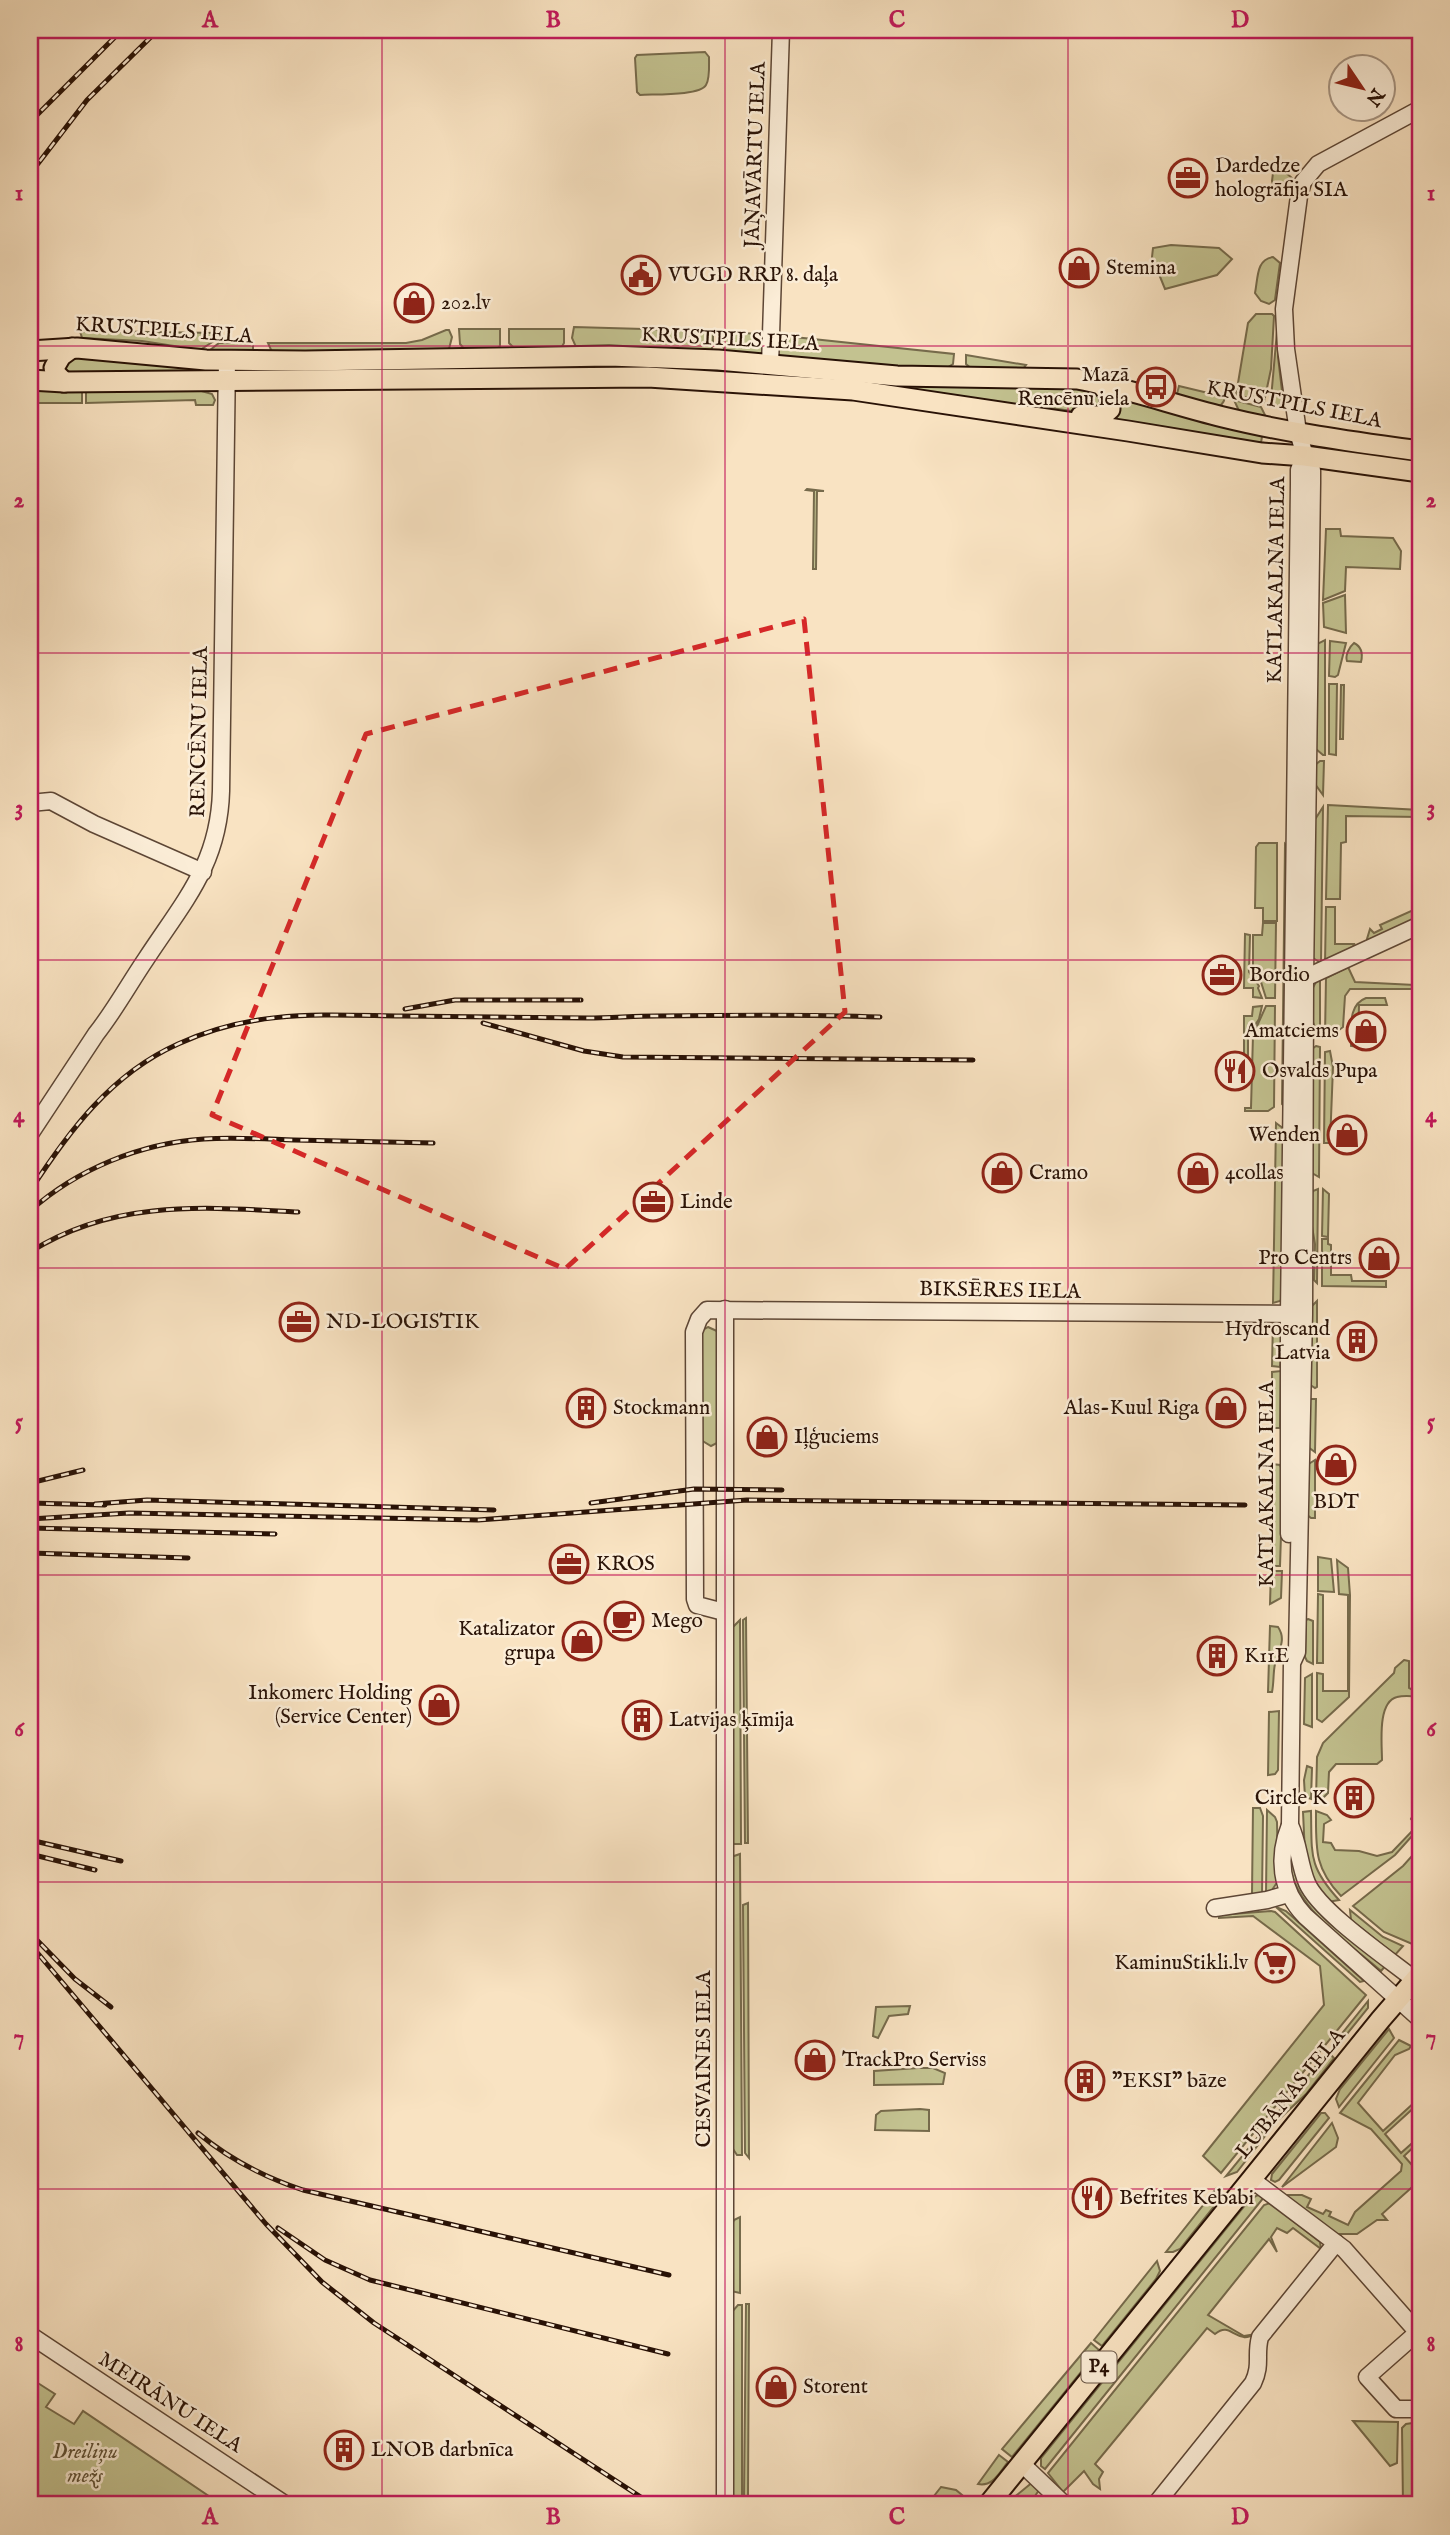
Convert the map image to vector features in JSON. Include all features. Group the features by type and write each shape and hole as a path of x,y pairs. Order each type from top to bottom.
{"main road":[{"name":"KRUSTPILS IELA","path":"30,351 72,348 227,359 305,361 609,356 718,360 897,376 1077,379 1226,418 1420,451"},
{"path":"64,382 54,368 61,356 72,348"},
{"name":"KRUSTPILS IELA","path":"30,380 64,382 648,377 853,390 1234,449 1420,472"},
{"path":"1007,413 1051,411 1096,418 1110,409 1108,391 1100,383"},
{"name":"LUBĀNAS IELA","path":"988,2505 1398,1999 1419,1979"}],"street":[{"name":"JĀŅAVĀRTU IELA","path":"770,365 782,30"},
{"path":"1305,456 1298,432 1286,349 1284,309 1290,250 1303,182 1318,163 1420,109"},
{"name":"RENCĒNU IELA","path":"30,1134 96,1034 108,1021 203,872 214,846 220,812 227,359"},
{"name":"KATLAKALNA IELA","path":"1296,1314 1300,891 1299,470 1305,456"},
{"path":"30,803 51,801 94,824 203,872"},
{"name":"KATLAKALNA IELA","path":"1288,1894 1283,1842 1290,1825 1292,1663 1286,1652 1306,978 1300,891"},
{"path":"1306,978 1420,925"},
{"name":"CESVAINES IELA","path":"725,1309 725,2505"},
{"name":"BIKSĒRES IELA","path":"694,1455 694,1332 699,1319 707,1310 1296,1314"},
{"path":"724,1612 697,1605 694,1455 725,1453"},
{"path":"694,1551 725,1549"},
{"name":"KATLAKALNA IELA","path":"1290,1825 1298,1842 1301,1864 1313,1894 1334,1914 1419,1979"},
{"path":"1215,1908 1255,1903 1288,1894 1305,1916 1420,2019"},
{"path":"1251,2179 1336,2243 1419,2333 1367,2377 1396,2409 1420,2409"},
{"path":"1155,2505 1253,2383 1259,2368 1257,2348 1260,2337 1336,2243"},
{"name":"MEIRĀNU IELA","path":"30,2335 286,2505"},
{"path":"1021,2463 1065,2505"}],"highlighted area":[{"path":"804,619 845,1012 565,1269 212,1115 366,734"}],"green space":[{"path":"705,52 709,57 709,76 702,89 676,94 640,95 637,92 637,55"},
{"path":"1285,172 1292,178 1287,196 1276,197 1273,173"},
{"path":"1171,245 1219,248 1232,259 1217,275 1165,289 1152,257 1153,248"},
{"path":"1273,257 1280,263 1275,300 1269,304 1261,301 1255,293 1263,262"},
{"path":"1256,314 1274,316 1271,369 1264,402 1236,395 1248,323"},
{"path":"1278,320 1278,357 1284,408 1272,405 1271,399"},
{"path":"574,327 713,331 713,345 710,353 576,347 572,338"},
{"path":"459,329 500,329 500,346 497,349 466,351 460,344"},
{"path":"509,329 564,329 564,343 560,350 516,350 509,343"},
{"path":"449,330 452,337 446,351 272,352 268,343 406,343"},
{"path":"80,331 219,333 220,337 200,350 142,341 82,338"},
{"path":"723,331 766,335 765,349 759,356 726,353 722,344"},
{"path":"775,335 954,354 953,364 942,371 781,358 777,354"},
{"path":"253,342 253,350 250,353 209,354 219,343"},
{"path":"966,355 1026,365 1022,370 973,370 966,364"},
{"path":"73,357 203,366 203,376 72,378 64,371 64,365"},
{"path":"722,369 1097,387 1105,400 1093,414 1037,406 997,406 721,375"},
{"path":"1179,386 1225,397 1218,407 1204,406 1177,394"},
{"path":"30,388 82,392 82,403 30,403"},
{"path":"198,390 212,394 215,400 213,405 196,405 195,400 86,403 86,392"},
{"path":"1115,393 1263,430 1261,443 1105,419"},
{"path":"1234,400 1261,407 1264,418 1240,413"},
{"path":"807,489 824,491 817,491 816,569 813,569 814,491"},
{"path":"1326,529 1340,529 1341,536 1393,538 1401,551 1400,569 1346,567 1345,591 1323,600"},
{"path":"1345,595 1346,633 1324,627 1323,603"},
{"path":"1325,640 1323,755 1316,749 1317,644"},
{"path":"1330,641 1346,643 1338,675 1335,677 1329,676"},
{"path":"1354,643 1361,651 1361,662 1347,661 1348,652"},
{"path":"1329,684 1337,684 1336,755 1329,754"},
{"path":"1341,685 1344,685 1343,739 1340,739"},
{"path":"1324,761 1323,795 1315,784 1315,765"},
{"path":"1328,805 1420,810 1420,817 1346,816 1346,842 1341,843 1340,899 1326,899"},
{"path":"1323,807 1321,963 1313,958 1314,821"},
{"path":"1259,843 1277,843 1277,921 1263,921 1263,908 1255,908 1256,847"},
{"path":"1285,844 1290,849 1285,1100 1282,1103"},
{"path":"1326,907 1335,907 1335,944 1354,944 1352,950 1325,963"},
{"path":"1420,907 1420,919 1368,941 1370,929 1374,933 1382,929 1380,925"},
{"path":"1263,923 1276,923 1275,998 1266,998 1261,982 1253,971 1253,935 1262,935"},
{"path":"1245,934 1250,935 1249,972 1259,986 1262,998 1253,997 1253,988 1244,988"},
{"path":"1348,967 1355,982 1420,983 1420,989 1350,989 1345,996 1343,1027 1332,1035 1325,1035 1326,978"},
{"path":"1320,978 1320,1034 1313,1022 1310,1006 1312,990"},
{"path":"1366,998 1385,998 1387,1005 1359,1005 1358,1047 1351,1046 1353,1012 1360,1001"},
{"path":"1262,1006 1259,1019 1248,1036 1248,1078 1244,1078 1244,1016 1252,1016 1253,1007"},
{"path":"1266,1006 1275,1006 1274,1107 1268,1111 1245,1111 1245,1108 1251,1108 1253,1035"},
{"path":"1320,1047 1319,1177 1312,1173 1312,1049"},
{"path":"1330,1051 1333,1067 1330,1143 1324,1143 1325,1052"},
{"path":"1276,1123 1284,1129 1284,1295 1280,1301 1273,1303"},
{"path":"1318,1189 1317,1283 1314,1280 1315,1244 1310,1197 1313,1191"},
{"path":"1323,1189 1329,1194 1328,1237 1322,1236"},
{"path":"1322,1239 1328,1239 1328,1244 1331,1245 1331,1275 1351,1275 1352,1281 1386,1281 1386,1287 1322,1286"},
{"path":"1317,1301 1315,1388 1309,1384 1310,1308"},
{"path":"1273,1321 1278,1324 1283,1335 1280,1367 1272,1366"},
{"path":"708,1327 719,1332 719,1442 711,1446 701,1440 701,1335 702,1330"},
{"path":"1281,1371 1280,1428 1272,1428 1272,1372"},
{"path":"1311,1399 1316,1399 1315,1452 1308,1447 1307,1404"},
{"path":"1315,1460 1315,1518 1311,1518 1306,1514 1307,1465"},
{"path":"1272,1464 1280,1465 1283,1472 1280,1566 1271,1566"},
{"path":"1318,1557 1331,1559 1334,1592 1318,1591"},
{"path":"1337,1560 1348,1568 1349,1697 1322,1722 1317,1719 1317,1673 1323,1674 1323,1691 1348,1691 1348,1595 1339,1594"},
{"path":"1271,1571 1282,1571 1281,1598 1270,1604"},
{"path":"1318,1594 1323,1595 1323,1663 1317,1663"},
{"path":"746,1618 748,1843 745,1843 743,1620"},
{"path":"1308,1619 1313,1621 1313,1664 1305,1657"},
{"path":"740,1620 741,1844 734,1844 731,1841 731,1629"},
{"path":"1270,1626 1278,1627 1282,1641 1275,1664 1272,1692 1268,1692"},
{"path":"1404,1660 1409,1661 1409,1688 1420,1694 1420,1697 1397,1697 1386,1707 1381,1734 1382,1760 1377,1764 1336,1764 1329,1772 1328,1793 1321,1800 1316,1800 1317,1757 1323,1743"},
{"path":"1312,1674 1312,1727 1304,1724 1305,1678"},
{"path":"1279,1711 1278,1770 1275,1774 1268,1775 1269,1712"},
{"path":"1307,1766 1312,1768 1311,1799 1305,1797"},
{"path":"1253,1808 1260,1808 1263,1816 1262,1895 1252,1894"},
{"path":"1417,1809 1420,1810 1420,1827 1395,1855 1341,1896 1326,1876 1318,1857 1316,1811 1327,1815 1331,1820 1324,1824 1323,1842 1331,1843 1335,1850 1359,1851 1377,1856 1392,1852 1417,1826 1411,1819"},
{"path":"1267,1810 1277,1822 1278,1881 1272,1890 1266,1893"},
{"path":"1311,1811 1314,1859 1322,1878 1339,1900 1328,1902 1310,1877 1305,1854 1303,1812"},
{"path":"1290,1839 1297,1874 1387,1964 1381,1971 1332,1930 1303,1898 1289,1861"},
{"path":"1420,1847 1420,1943 1417,1946 1384,1932 1353,1906 1403,1866"},
{"path":"740,1854 742,2155 737,2155 731,2146 731,1857"},
{"path":"748,1903 749,2158 745,2153 743,1905"},
{"path":"1276,1907 1286,1911 1364,1981 1360,1982"},
{"path":"1350,1910 1383,1937 1403,1946 1395,1955 1351,1920"},
{"path":"1271,1911 1366,1995 1221,2173 1203,2156 1324,2005 1320,1966 1253,1916 1219,1918 1219,1915"},
{"path":"1368,2001 1368,2008 1334,2050 1332,2046"},
{"path":"910,2006 908,2014 889,2016 878,2038 873,2036 876,2007"},
{"path":"1389,2029 1394,2038 1339,2107 1336,2099 1340,2089"},
{"path":"1399,2040 1411,2046 1395,2055 1358,2103 1383,2131 1417,2100 1419,2103 1385,2134 1401,2153 1420,2136 1420,2141 1404,2156 1420,2174 1420,2180 1382,2214 1387,2220 1377,2220 1357,2234 1336,2234 1288,2199 1288,2195 1302,2195 1311,2199 1307,2207 1323,2214 1326,2210 1331,2212 1329,2216 1348,2225 1355,2212 1401,2171 1402,2164 1371,2129 1340,2113"},
{"path":"1331,2055 1334,2058 1306,2094 1276,2122 1237,2172 1226,2176 1324,2056"},
{"path":"933,2068 945,2073 943,2084 874,2085 874,2071"},
{"path":"929,2110 929,2131 875,2130 876,2115 881,2111"},
{"path":"1321,2113 1325,2113 1329,2118 1279,2180 1271,2180 1272,2174"},
{"path":"1332,2123 1338,2138 1336,2147 1282,2187"},
{"path":"1216,2189 1219,2200 1180,2249 1166,2252"},
{"path":"1260,2194 1265,2196 1045,2469 1041,2466 1041,2458 1250,2199"},
{"path":"1270,2203 1320,2242 1321,2249 1293,2228 1287,2233 1277,2228 1271,2237 1277,2252 1269,2239 1208,2315 1244,2336 1256,2334 1245,2337 1223,2330 1215,2334 1207,2328 1095,2464 1103,2472 1099,2479 1100,2489 1084,2471 1063,2492 1048,2473 1264,2205"},
{"path":"740,2217 740,2293 731,2291 732,2225 734,2220"},
{"path":"1157,2261 1160,2271 1156,2279 1102,2346 1094,2340"},
{"path":"746,2304 749,2304 748,2496 744,2496"},
{"path":"738,2305 742,2305 742,2496 732,2496 731,2313"},
{"path":"1091,2343 1099,2350 1012,2457 1002,2449"},
{"name":"Dreiliņu mežs","path":"30,2378 55,2394 46,2407 74,2424 83,2411 222,2505 30,2505"},
{"path":"1353,2421 1398,2422 1397,2463 1390,2466"},
{"path":"1413,2423 1413,2505 1403,2505 1402,2428"},
{"path":"999,2455 1008,2462 999,2475 988,2483 978,2484"},
{"path":"1034,2481 1039,2490 1029,2505 1015,2505 1012,2499"},
{"path":"941,2487 956,2490 962,2495 955,2505 927,2505"}],"railway":[{"path":"30,122 122,30"},
{"path":"30,174 87,100 158,30"},
{"path":"405,1009 455,1000 581,1000"},
{"path":"30,1191 76,1126 132,1071 178,1044 206,1033 261,1019 315,1015 880,1017"},
{"path":"483,1023 584,1051 623,1057 973,1060"},
{"path":"30,1211 48,1196 89,1171 134,1152 180,1142 238,1138 433,1143"},
{"path":"30,1252 62,1235 94,1223 160,1210 194,1208 298,1212"},
{"path":"30,1483 83,1470"},
{"path":"591,1503 694,1489 782,1490"},
{"path":"95,1504 147,1500 494,1510"},
{"path":"30,1519 129,1513 478,1520 747,1500 1245,1505"},
{"path":"30,1503 105,1505"},
{"path":"30,1528 275,1534"},
{"path":"30,1553 188,1558"},
{"path":"30,1840 121,1861"},
{"path":"30,1854 95,1870"},
{"path":"30,1933 75,1979 111,2007"},
{"path":"30,1944 266,2224 322,2282 374,2323 653,2505"},
{"path":"198,2133 247,2166 303,2190 669,2275"},
{"path":"278,2228 325,2260 370,2280 668,2354"}],"place":[{"name":"Dardedze hologrāfija SIA","path":"1188,178"},
{"name":"Stemina","path":"1079,268"},
{"name":"VUGD RRP 8. daļa","path":"641,275"},
{"name":"202.lv","path":"414,303"},
{"name":"Mazā Rencēnu iela","path":"1156,387"},
{"name":"Bordio","path":"1222,975"},
{"name":"Amatciems","path":"1366,1031"},
{"name":"Osvalds Pupa","path":"1235,1071"},
{"name":"Wenden","path":"1347,1135"},
{"name":"Cramo","path":"1002,1173"},
{"name":"4collas","path":"1198,1173"},
{"name":"Linde","path":"653,1202"},
{"name":"Pro Centrs","path":"1379,1258"},
{"name":"ND-LOGISTIK","path":"299,1322"},
{"name":"Hydroscand Latvia","path":"1357,1341"},
{"name":"Stockmann","path":"586,1408"},
{"name":"Alas-Kuul Riga","path":"1226,1408"},
{"name":"Iļģuciems","path":"767,1437"},
{"name":"BDT","path":"1336,1465"},
{"name":"KROS","path":"569,1564"},
{"name":"Mego","path":"624,1621"},
{"name":"Katalizator grupa","path":"582,1641"},
{"name":"K11E","path":"1217,1656"},
{"name":"Inkomerc Holding (Service Center)","path":"439,1705"},
{"name":"Latvijas ķīmija","path":"642,1720"},
{"name":"Circle K","path":"1354,1798"},
{"name":"KaminuStikli.lv","path":"1275,1963"},
{"name":"TrackPro Serviss","path":"815,2060"},
{"name":"\"EKSI\" bāze","path":"1085,2081"},
{"name":"Befrites Kebabi","path":"1092,2198"},
{"name":"Storent","path":"776,2387"},
{"name":"LNOB darbnīca","path":"344,2450"}]}
